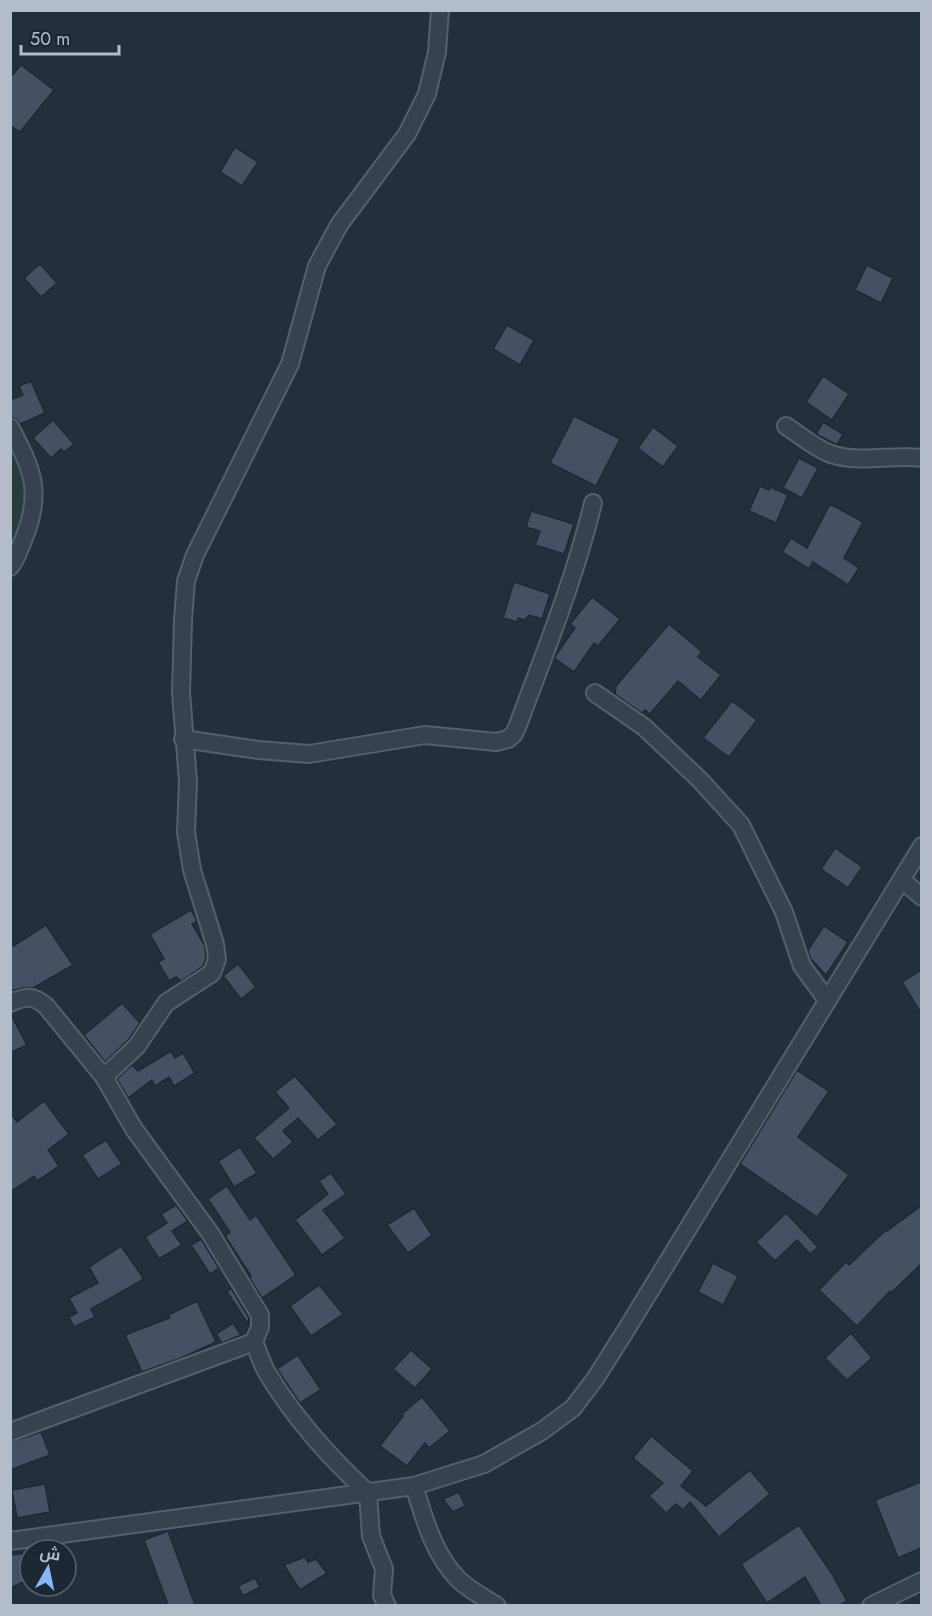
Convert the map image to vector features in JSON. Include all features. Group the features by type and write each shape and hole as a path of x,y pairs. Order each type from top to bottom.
{"street":[{"path":"104,1077 137,1047 166,1003 212,973 217,959 215,944 192,870 186,832 188,782 181,692 186,581 195,555 290,364 317,266 339,225 407,134 427,94 437,52 440,10"},
{"path":"786,426 830,454 856,459 921,458"},
{"path":"10,428 30,465 34,494 32,520 10,567"},
{"path":"183,739 258,750 309,754 425,735 496,742 508,739 514,734 550,635 587,527 593,502"},
{"path":"595,693 644,727 700,780 741,825 784,912 802,966 827,1000"},
{"path":"10,1541 414,1486 484,1464 542,1431 573,1408 595,1379 620,1339 921,846"},
{"path":"902,880 921,897"},
{"path":"10,1003 22,998 37,998 46,1006 104,1077 134,1130 210,1233 261,1315 260,1327 254,1342 268,1375 307,1430 337,1465 368,1493 371,1536 384,1569 382,1595 387,1605"},
{"path":"10,1431 254,1342"},
{"path":"414,1486 428,1529 444,1560 458,1579 497,1605"},
{"path":"871,1605 921,1581"}],"green space":[{"path":"11,442 24,468 28,500 11,552"}],"building":[{"path":"21,65 54,90 20,132 10,125 10,78"},
{"path":"235,147 258,162 242,186 220,172"},
{"path":"40,264 57,283 41,297 24,278"},
{"path":"867,265 893,278 881,303 855,290"},
{"path":"507,325 534,340 520,365 493,349"},
{"path":"823,376 849,394 832,420 806,402"},
{"path":"31,381 45,413 20,424 16,419 10,417 10,400 23,395 19,386"},
{"path":"574,416 620,439 596,486 550,463"},
{"path":"53,420 74,444 64,452 61,449 51,458 33,438"},
{"path":"823,422 843,434 837,445 816,434"},
{"path":"653,427 678,446 663,467 638,448"},
{"path":"799,458 818,468 802,498 783,488"},
{"path":"760,486 769,490 770,487 788,495 776,523 749,511"},
{"path":"830,504 863,522 844,558 859,568 848,585 813,562 809,569 782,552 791,538 807,548"},
{"path":"531,511 574,524 564,554 535,545 540,531 526,527"},
{"path":"514,582 550,594 542,619 529,615 525,620 518,618 517,622 503,618"},
{"path":"592,597 620,619 598,646 594,643 574,672 554,658 575,628 570,624"},
{"path":"669,624 702,652 698,657 721,675 701,700 678,681 650,714 645,710 642,713 615,694 616,686"},
{"path":"732,701 757,720 729,757 703,738"},
{"path":"835,848 862,867 848,888 821,869"},
{"path":"191,910 197,921 192,924 205,946 206,958 203,966 181,981 176,977 169,981 158,962 164,959 150,934"},
{"path":"46,925 73,965 33,988 10,991 10,948"},
{"path":"824,926 848,942 826,975 810,958 808,950"},
{"path":"238,964 256,987 241,999 223,976"},
{"path":"921,970 921,1013 902,982"},
{"path":"122,1003 140,1023 129,1039 105,1062 84,1035"},
{"path":"10,1013 27,1045 10,1053"},
{"path":"171,1051 175,1058 183,1053 195,1073 174,1086 169,1077 155,1086 152,1080 128,1098 117,1079 132,1065 138,1071"},
{"path":"797,1070 829,1091 798,1137 849,1175 817,1217 740,1164"},
{"path":"295,1076 337,1124 318,1140 298,1118 283,1131 293,1142 273,1159 254,1138 289,1108 275,1092"},
{"path":"44,1101 69,1134 48,1150 59,1166 37,1181 34,1176 10,1192 10,1112 17,1122"},
{"path":"106,1140 122,1164 98,1179 82,1155"},
{"path":"240,1147 257,1173 234,1187 218,1161"},
{"path":"331,1173 346,1194 323,1210 345,1238 322,1255 295,1220 328,1194 319,1181"},
{"path":"227,1186 250,1220 256,1215 296,1275 262,1298 249,1277 251,1276 225,1236 230,1232 208,1199"},
{"path":"176,1205 188,1221 172,1231 182,1245 159,1259 145,1237 167,1223 161,1214"},
{"path":"921,1206 921,1264 891,1293 890,1291 857,1326 819,1290 846,1262 849,1265 886,1230"},
{"path":"414,1208 432,1235 408,1253 387,1225"},
{"path":"786,1213 818,1247 810,1254 797,1240 775,1261 756,1242"},
{"path":"201,1239 219,1268 210,1274 191,1245"},
{"path":"121,1246 144,1279 91,1309 95,1317 74,1327 69,1317 77,1313 69,1298 98,1283 89,1267"},
{"path":"713,1263 738,1276 723,1305 698,1292"},
{"path":"319,1285 343,1314 311,1336 290,1306"},
{"path":"231,1288 249,1318 248,1324 227,1292"},
{"path":"197,1301 216,1342 142,1372 125,1335 170,1318 168,1315"},
{"path":"233,1323 241,1335 222,1343 216,1334"},
{"path":"851,1333 872,1358 847,1380 825,1358"},
{"path":"411,1350 432,1369 415,1388 393,1369"},
{"path":"298,1355 321,1390 300,1403 277,1369"},
{"path":"422,1397 450,1431 429,1448 425,1443 407,1466 380,1446 403,1416 402,1414"},
{"path":"41,1432 50,1455 10,1470 10,1442"},
{"path":"651,1436 693,1471 681,1486 706,1506 750,1470 770,1494 719,1537 690,1502 683,1510 676,1504 666,1513 649,1496 663,1483 633,1458"},
{"path":"921,1482 921,1548 898,1558 875,1500"},
{"path":"45,1484 50,1512 17,1518 12,1490"},
{"path":"459,1492 465,1506 453,1512 443,1499"},
{"path":"799,1525 847,1601 840,1605 821,1605 805,1577 767,1603 741,1564"},
{"path":"168,1531 195,1605 168,1605 144,1540"},
{"path":"18,1554 18,1584 10,1588 10,1555"},
{"path":"305,1557 308,1562 316,1559 327,1573 300,1590 284,1565"},
{"path":"255,1578 260,1587 243,1596 238,1586"}]}
